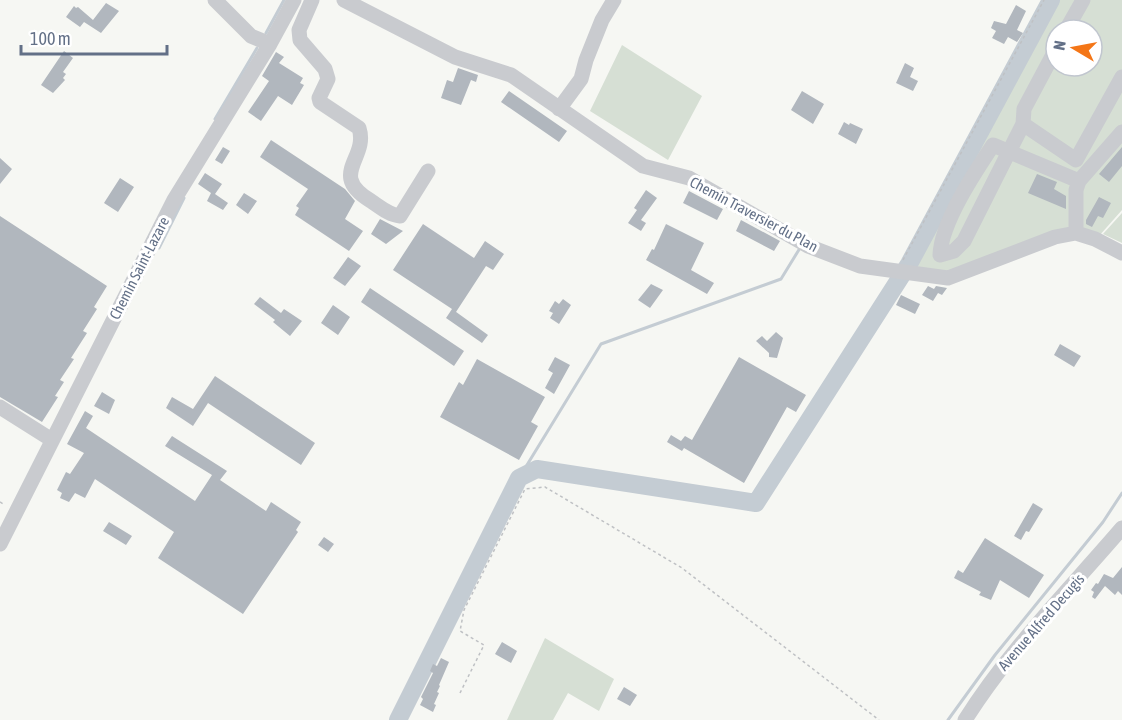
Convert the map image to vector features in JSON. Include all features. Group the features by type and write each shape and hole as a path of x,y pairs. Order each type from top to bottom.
{"street":[{"path":"216,0 251,36 270,44"},
{"name":"Chemin Saint-Lazare","path":"0,544 49,438 174,200 270,44 294,0"},
{"path":"312,0 299,30 300,40 325,69 328,79 319,98 320,102 359,128 360,142 351,177 353,187 358,193 393,215 400,216 428,171"},
{"name":"Chemin Traversier du Plan","path":"344,0 455,57 511,75 643,166 689,178 808,246 860,266 948,278 1055,237 1076,233"},
{"path":"559,109 581,80 586,60 602,20 614,0"},
{"path":"1073,18 1083,0"},
{"path":"1044,72 1024,109 1023,124 1009,151 964,241 954,251 940,255 940,243 966,186 993,145 1009,151 1079,181"},
{"path":"1023,124 1076,160 1122,77"},
{"path":"1122,132 1079,181 1076,190 1076,233 1095,239 1122,253"},
{"path":"0,407 49,438"},
{"name":"Avenue Alfred Decugis","path":"965,720 999,670 1122,528"}],"path":[{"path":"904,273 1044,0"},
{"path":"460,693 484,645 460,631 464,610 525,489 545,487 682,568 879,720"},
{"path":"0,502 9,508"}],"shaded area":[{"path":"1057,0 1122,0 1122,210 1099,236 1075,230 951,273 914,266 1044,24 1044,78 1104,78 1104,18 1047,18"},
{"path":"622,45 702,96 668,160 590,111"},
{"path":"1122,213 1122,243 1103,234"},
{"path":"545,638 614,679 599,711 568,693 553,720 507,720"}],"building":[{"path":"106,3 119,11 101,33 84,22 80,27 66,17 74,6 93,20"},
{"path":"1016,5 1026,11 1017,30 1023,33 1017,42 1008,37 1004,44 992,38 996,31 991,28 994,21 1006,24"},
{"path":"64,51 73,58 63,72 66,74 63,78 65,80 53,93 41,85"},
{"path":"276,52 284,57 279,63 303,78 300,83 304,85 292,105 278,96 261,121 248,112 269,81 262,76"},
{"path":"905,63 914,68 910,77 918,81 913,91 896,83"},
{"path":"458,68 478,75 476,82 471,80 461,105 441,98 447,80 453,82"},
{"path":"509,91 567,131 559,142 501,102"},
{"path":"802,91 824,104 813,124 791,110"},
{"path":"844,122 863,129 856,144 838,134"},
{"path":"271,140 345,189 355,201 345,219 363,231 349,251 295,215 299,208 296,206 308,189 260,157"},
{"path":"223,147 230,151 222,164 215,160"},
{"path":"1122,147 1122,166 1109,182 1099,174"},
{"path":"0,158 12,169 0,184"},
{"path":"205,173 222,184 215,194 228,203 223,210 207,201 211,193 198,184"},
{"path":"1037,174 1057,182 1054,189 1066,196 1066,209 1028,193"},
{"path":"120,178 134,187 118,212 104,203"},
{"path":"646,190 657,198 641,220 646,223 641,231 628,223 637,210 634,208"},
{"path":"689,191 723,209 717,220 683,203"},
{"path":"244,193 257,201 248,214 236,205"},
{"path":"1099,197 1111,203 1103,218 1098,216 1092,227 1086,224 1086,220"},
{"path":"0,216 107,286 94,307 97,309 83,331 87,333 71,358 74,359 60,380 64,382 55,396 58,397 42,422 0,397"},
{"path":"380,219 403,231 386,244 371,234"},
{"path":"741,220 780,241 774,251 736,231"},
{"path":"423,224 474,258 485,241 504,254 493,270 486,266 456,312 488,335 482,343 446,318 452,309 393,270"},
{"path":"666,224 704,243 691,270 714,283 707,294 646,260 652,249 654,250"},
{"path":"348,257 361,266 345,286 333,278"},
{"path":"651,284 663,290 650,308 638,300"},
{"path":"928,286 934,289 936,286 947,288 942,295 938,293 933,301 922,295"},
{"path":"370,288 464,351 454,366 361,302"},
{"path":"901,295 920,304 915,314 896,305"},
{"path":"260,297 281,313 284,309 302,321 290,336 273,322 275,320 254,304"},
{"path":"563,299 571,305 559,324 550,318 553,313 549,311 555,301 559,304"},
{"path":"333,305 350,317 338,335 321,323"},
{"path":"776,332 783,338 777,358 769,357 769,353 756,341 762,336 767,341"},
{"path":"1060,344 1081,356 1074,367 1054,355"},
{"path":"555,357 570,365 554,394 545,388 553,373 548,370"},
{"path":"739,357 806,395 796,412 787,407 744,483 684,448 682,451 667,442 671,435 681,441 685,436 692,440"},
{"path":"477,359 545,397 531,422 538,426 519,460 440,417 459,382 463,385"},
{"path":"215,376 315,443 301,465 208,403 193,426 166,408 172,397 193,409"},
{"path":"102,392 115,400 109,414 94,406"},
{"path":"85,411 93,416 86,428 195,501 212,475 165,446 172,436 227,471 220,480 266,511 271,502 301,522 296,530 298,532 243,614 158,558 174,532 95,479 85,498 75,493 69,502 60,498 62,493 57,490 66,472 70,474 84,453 67,444"},
{"path":"1033,503 1043,509 1029,532 1026,531 1021,540 1014,536"},
{"path":"109,522 132,536 126,545 103,531"},
{"path":"324,537 334,544 328,552 318,545"},
{"path":"985,538 1044,575 1029,598 1000,580 991,600 979,595 981,592 954,578 958,570 963,573"},
{"path":"1122,567 1122,595 1118,591 1115,595 1105,586 1095,599 1092,597 1094,592 1091,590 1104,574 1113,578"},
{"path":"502,642 517,651 511,663 495,654"},
{"path":"441,658 449,662 439,685 433,712 420,705 423,699 421,697 433,673 430,671 433,664 437,666"},
{"path":"624,687 637,695 630,706 617,699"}],"waterway":[{"path":"266,33 284,0"},
{"path":"398,720 519,478 537,469 756,503 909,264 1051,0"},
{"path":"215,119 257,48"},
{"path":"159,248 184,198"},
{"path":"519,478 601,344 781,279 800,248"},
{"path":"948,720 995,655 1103,522 1122,493"}]}
